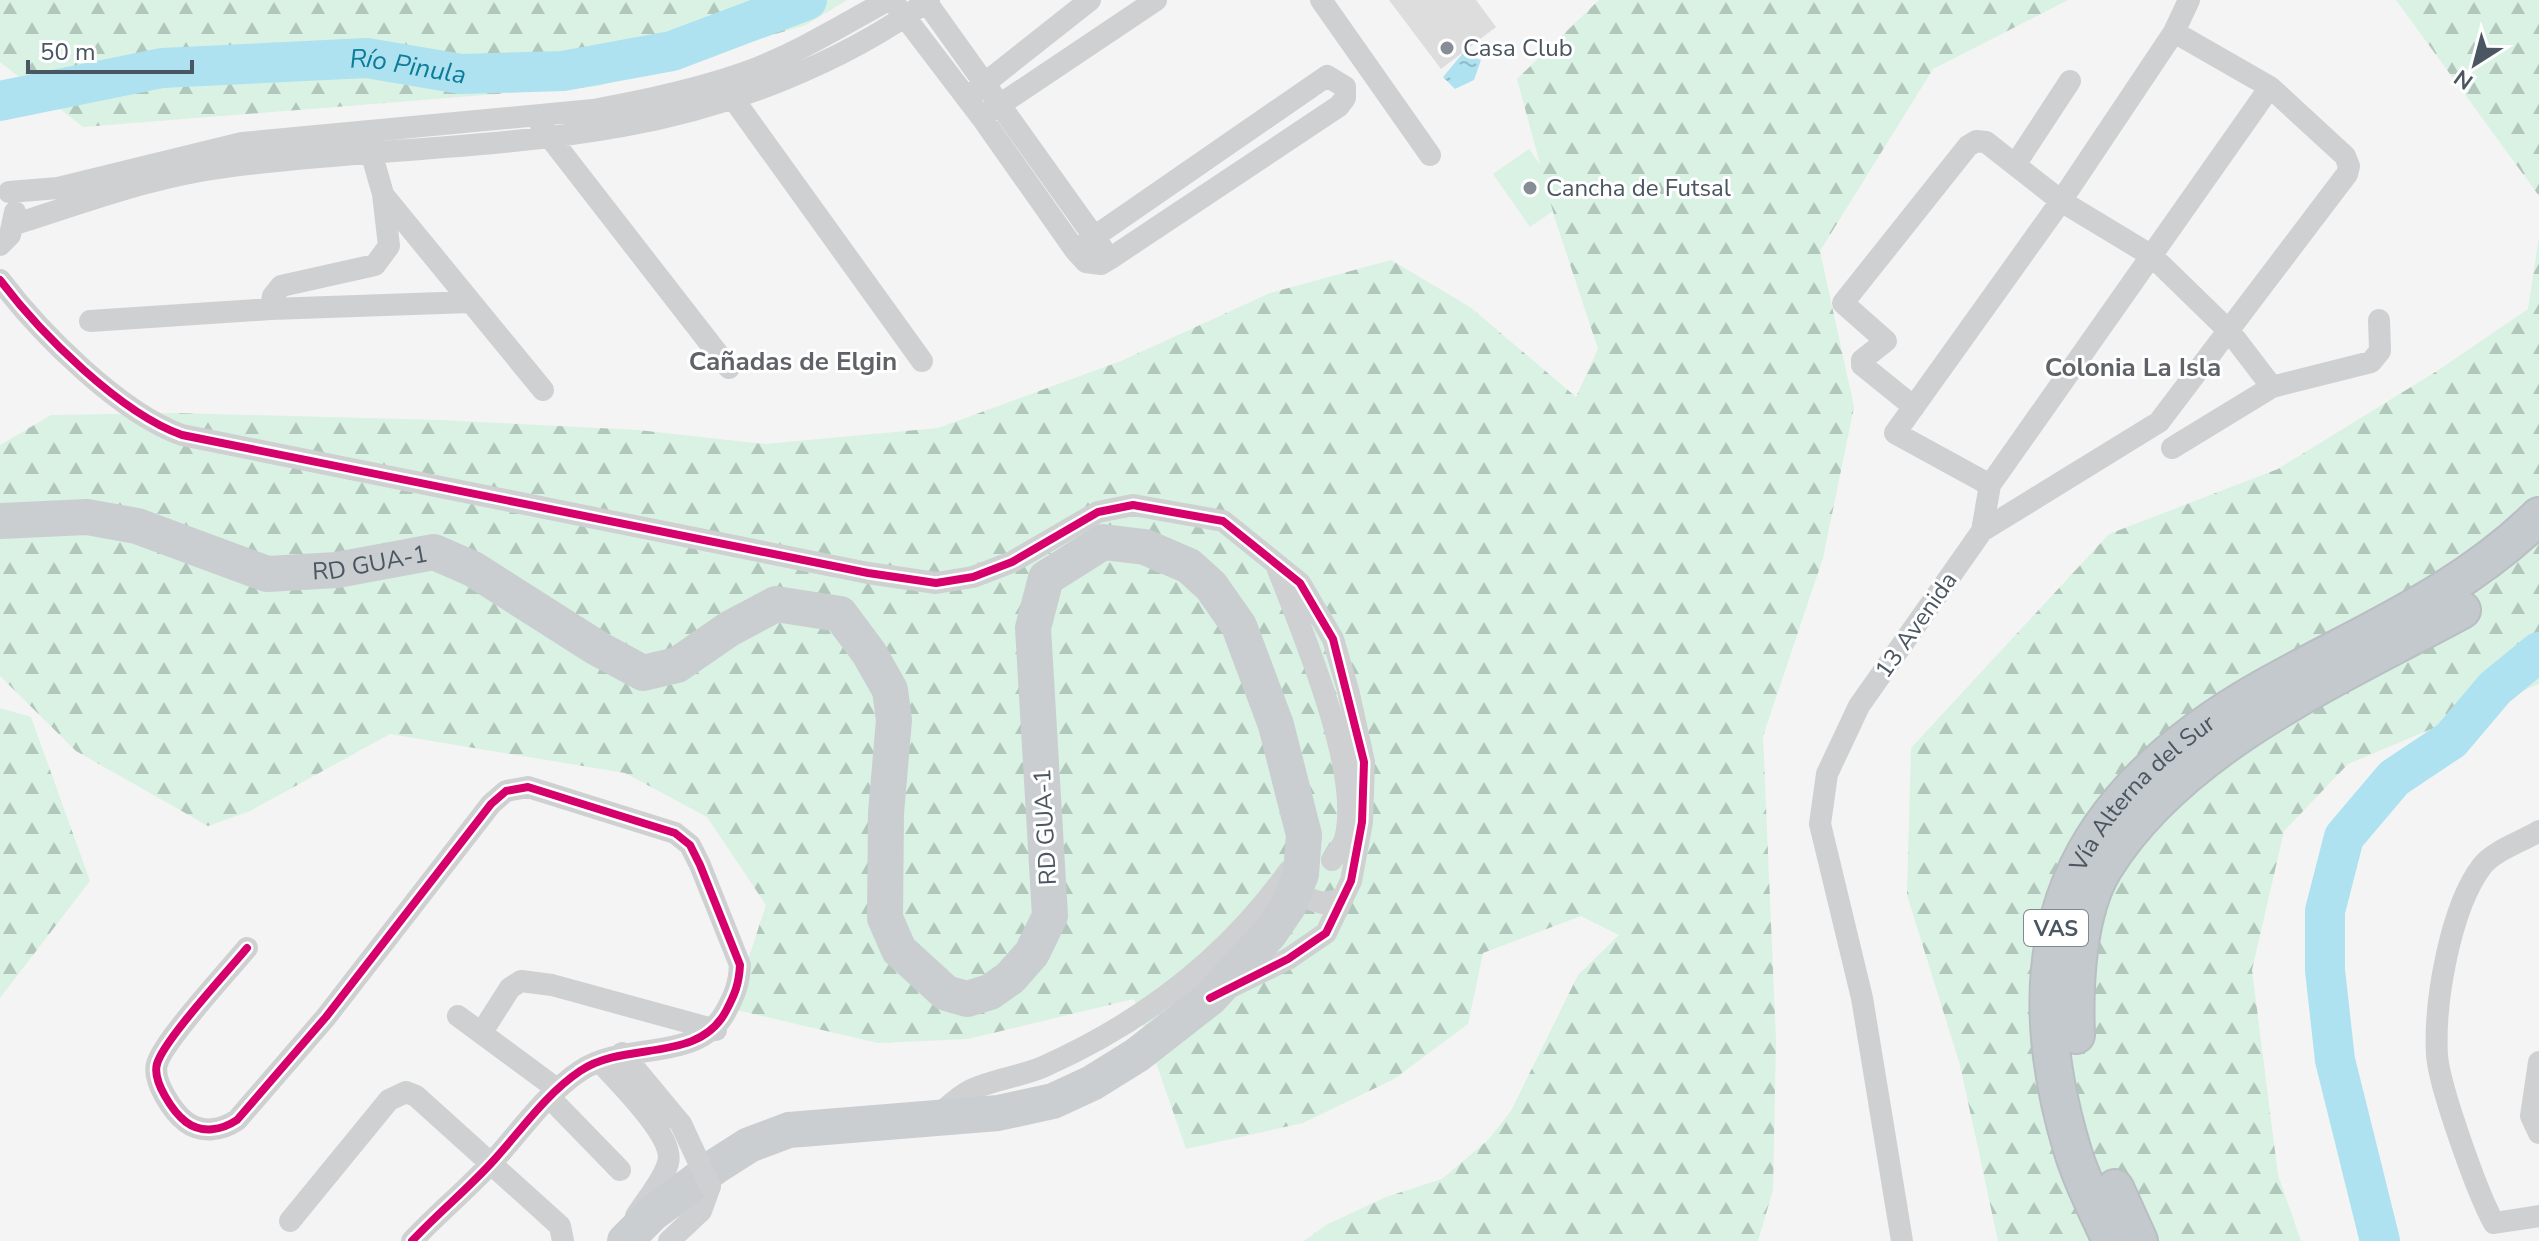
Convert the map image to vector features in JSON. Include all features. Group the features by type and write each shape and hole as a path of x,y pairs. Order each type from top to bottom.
{"highway":[{"name":"Vía Alterna del Sur","path":"2465,594 2539,516"},
{"name":"Vía Alterna del Sur","path":"2111,1241 2073,1154 2051,1040 2050,973 2054,936 2064,895 2081,854 2111,812 2152,766 2539,551"},
{"name":"Vía Alterna del Sur","path":"2139,1241 2096,1146 2084,1097 2074,991 2080,944 2103,869 2133,831 2203,759 2266,702"}],"main road":[{"name":"RD GUA-1","path":"0,521 87,517 137,526 267,574 337,570 434,552 473,569 597,648 643,673 677,665 729,629 776,604 840,614 869,653 890,690 894,720 886,813 885,918 899,950 925,978 946,993 967,999 990,992 1010,978 1032,953 1050,916 1033,628 1046,578 1103,542 1145,547 1189,566 1211,586 1239,626 1276,725 1304,835 1301,874 1292,883 1270,933 1210,998 1137,1055 1053,1101 998,1113 789,1130 749,1145 653,1213 623,1241"}],"street":[{"path":"966,97 1090,0"},
{"path":"990,112 1156,0"},
{"path":"1321,0 1430,155"},
{"path":"1990,485 1895,433 2061,201 2174,32 2189,0"},
{"path":"15,224 199,171 368,140 725,89 817,63 895,6 927,1 985,84 990,112"},
{"path":"895,6 966,97 990,112 1084,244 1086,262 1101,264 1111,258 1339,106 1345,98 1345,87 1327,76 1084,244"},
{"path":"1982,531 2054,483 2159,422 2230,332 2349,166 2345,156 2270,87 2174,32"},
{"path":"2015,165 2070,81"},
{"name":"13 Avenida","path":"1902,1241 1862,998 1820,824 1827,774 1859,706 1982,531 1990,485 2270,87"},
{"path":"0,245 15,224 16,213 4,188 58,188 242,143 547,136 650,121 725,89"},
{"path":"725,89 922,361"},
{"path":"536,116 547,136 729,368"},
{"path":"271,309 273,296 281,286 375,265 389,246 383,194 368,140"},
{"path":"1914,407 1862,365 1862,360 1886,341 1843,303 1968,146 1976,141 1986,142 2061,201 2152,256 2230,332 2272,387"},
{"path":"383,194 543,390"},
{"path":"0,280 20,305 118,401 158,427 182,435 868,573 936,583 973,577 1012,562 1098,512 1133,505 1223,521 1300,583 1333,639 1364,762 1362,822 1351,881 1326,933 1288,959 1210,998"},
{"path":"90,321 271,309 470,302"},
{"path":"2172,448 2272,387 2371,362 2380,351 2379,320"},
{"path":"1276,562 1335,726 1346,793 1345,839 1332,860"},
{"path":"247,948 167,1047 155,1067 158,1082 178,1114 201,1129 220,1128 237,1120 326,1017 491,804 506,791 528,787 658,825 690,845 740,965 739,986 716,1030 681,1046 622,1053 579,1071 553,1093 493,1162 412,1241"},
{"path":"2539,831 2483,863 2470,886 2441,975 2437,1057 2467,1156 2497,1232 2539,1216"},
{"path":"936,1118 969,1091 1042,1068 1115,1031 1192,979 1268,900 1292,883 1322,903 1342,900"},
{"path":"482,1032 510,988 521,981 552,985 716,1030"},
{"path":"458,1016 482,1032 553,1093 620,1170"},
{"path":"622,1053 681,1124 710,1186 701,1211 669,1241"},
{"path":"600,1062 662,1137 669,1156 665,1170 623,1241"},
{"path":"2539,1062 2531,1116 2539,1133"},
{"path":"290,1221 398,1095 416,1096 493,1162 560,1226 563,1241"}],"green space":[{"path":"0,0 847,0 806,25 599,86 83,127 0,62"},
{"path":"1599,0 2068,0 1933,69 1820,251 1854,407 1823,558 1763,736 1776,1040 1773,1190 1758,1241 1304,1241 1326,1225 1386,1197 1442,1179 1488,1140 1511,1111 1578,975 1619,935 1581,916 1483,953 1468,1024 1394,1079 1303,1123 1186,1149 1134,999 968,1039 878,1043 732,1009 766,905 707,817 625,773 390,734 250,811 208,826 76,751 0,676 0,445 51,415 174,413 441,420 638,430 765,444 938,428 1121,361 1270,293 1391,260 1470,307 1576,397 1598,349 1555,219 1517,79"},
{"path":"2396,0 2539,0 2539,196"},
{"name":"Cancha de Futsal","path":"1529,149 1566,202 1530,227 1493,174"},
{"path":"2539,236 2539,684 2348,764 2284,831 2252,970 2278,1175 2301,1241 1998,1241 1960,1065 1907,895 1911,748 2109,534 2278,469 2437,371 2528,309"},
{"path":"0,708 31,717 90,881 0,998"}],"water":[{"path":"1463,53 1481,60 1474,80 1455,89 1443,77"}],"building":[{"name":"Casa Club","path":"1389,0 1476,0 1496,27 1441,69"}],"waterway":[{"name":"Río Pinula","path":"0,101 162,68 367,58 461,74 563,71 672,51 807,0"},
{"path":"2380,1241 2335,1060 2325,970 2325,911 2344,837 2394,778 2451,740 2495,688 2539,652"}],"cycle path":[{"path":"0,280 59,347 83,369 133,409 182,435 868,573 936,583 973,577 1012,562 1098,512 1133,505 1223,521 1300,583 1333,639 1364,762 1362,822 1351,881 1326,933 1288,959 1210,998"},
{"path":"247,948 183,1023 157,1064 158,1079 170,1104 192,1126 218,1128 237,1120 326,1017 491,804 506,791 528,787 675,833 690,845 740,965 736,989 726,1011 714,1028 698,1038 680,1045 618,1056 580,1071 545,1101 485,1170 412,1241"}],"place":[{"name":"Casa Club","path":"1447,48"},
{"name":"Cancha de Futsal","path":"1530,188"}],"district":[{"name":"Cañadas de Elgin","path":"793,361"},
{"name":"Colonia La Isla","path":"2133,367"}]}
